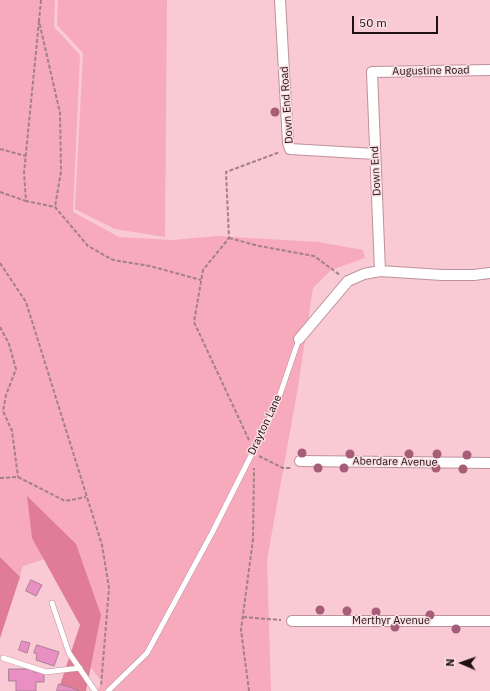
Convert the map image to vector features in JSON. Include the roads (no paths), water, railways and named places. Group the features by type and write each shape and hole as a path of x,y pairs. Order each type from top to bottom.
{"street":[{"name":"Down End Road","path":"280,0 288,144 290,149 375,154"},
{"name":"Augustine Road","path":"372,72 490,70"},
{"name":"Down End","path":"372,72 380,271"},
{"name":"Drayton Lane","path":"299,339 348,281 364,274 380,271 442,275 474,275 490,272"},
{"name":"Aberdare Avenue","path":"298,464 490,463"},
{"name":"Merthyr Avenue","path":"292,621 490,621"}],"lane":[{"name":"Drayton Lane","path":"108,691 147,653 254,452 276,406 299,339"},
{"path":"52,603 69,653 95,691"},
{"path":"3,658 46,672 80,668"}]}
